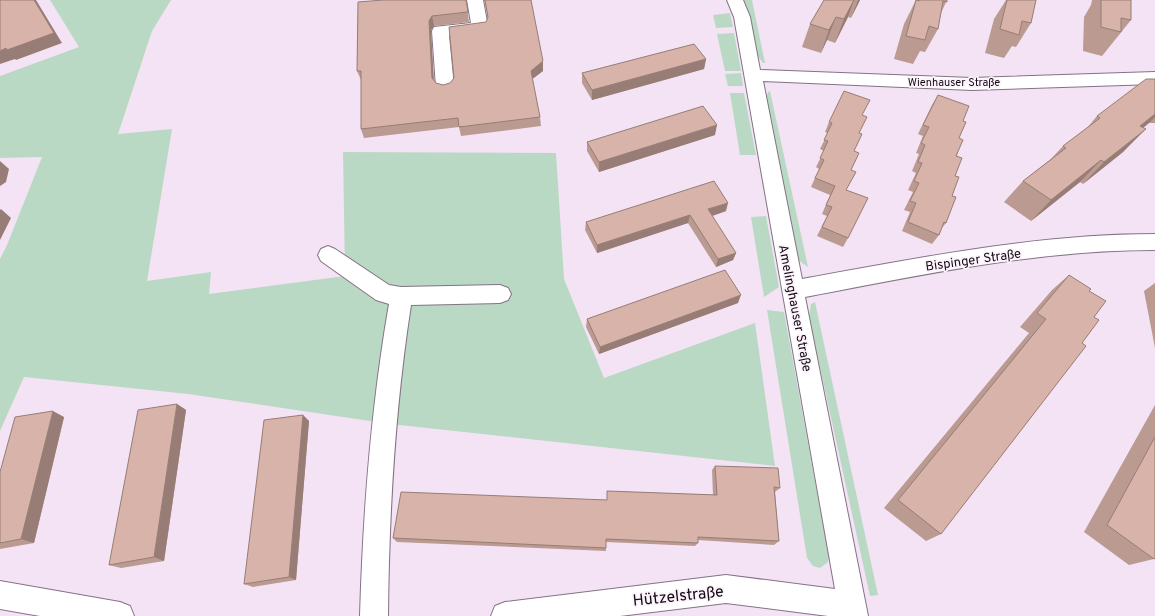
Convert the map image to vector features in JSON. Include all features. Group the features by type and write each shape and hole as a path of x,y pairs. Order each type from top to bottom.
{"street":[{"path":"445,87 440,32 480,27 475,0"},
{"name":"Amelinghauser Straße","path":"735,0 742,17 853,611"},
{"name":"Wienhauser Straße","path":"753,75 972,84 1155,78"},
{"name":"Bispinger Straße","path":"793,290 970,258 1106,242 1155,242"},
{"path":"328,255 384,294 401,296 500,294"},
{"path":"374,616 375,530 390,362 401,296"},
{"name":"Hützelstraße","path":"505,616 726,589 853,611"},
{"path":"0,595 120,616"}],"green space":[{"path":"50,0 171,0 152,31 118,134 172,129 147,281 211,272 209,294 345,276 343,152 556,153 564,279 604,378 755,323 775,466 390,424 188,394 24,377 0,431 0,259 42,157 0,158 0,76 79,47"},
{"path":"741,0 752,0 765,63 763,63 757,55 746,5"},
{"path":"730,13 733,27 716,28 713,15"},
{"path":"734,33 741,71 725,71 717,34"},
{"path":"741,73 743,86 728,86 725,74"},
{"path":"770,91 808,267 798,260 766,98 768,92"},
{"path":"730,93 744,93 756,155 740,155"},
{"path":"766,216 779,287 764,297 751,217"},
{"path":"815,302 878,595 870,596 809,317 811,304"},
{"path":"767,310 784,312 829,557 828,562 820,568 813,566 807,558"}],"building":[{"path":"0,0 34,0 54,33 7,50 6,48 0,51"},
{"path":"383,0 466,0 468,12 432,16 429,21 432,78 436,83 443,85 450,83 454,78 449,27 486,22 488,17 485,0 531,0 543,61 531,71 540,117 459,127 458,118 361,129 361,71 357,71 358,2"},
{"path":"824,0 854,0 844,19 836,17 829,30 810,24"},
{"path":"916,0 947,0 947,2 943,1 938,29 929,26 925,40 906,36"},
{"path":"1007,0 1036,0 1031,23 1022,21 1019,35 1000,29"},
{"path":"1101,0 1131,0 1131,20 1121,18 1121,32 1101,27"},
{"path":"694,44 706,59 592,90 582,73"},
{"path":"1146,79 1155,79 1155,114 1140,126 1146,129 1104,162 1101,160 1051,200 1023,181 1066,148 1063,146 1100,118 1097,116"},
{"path":"844,91 870,100 862,115 867,117 859,133 862,134 854,151 859,153 851,170 856,172 846,190 868,198 848,238 822,227 832,207 826,205 835,186 815,178 824,160 820,158 828,141 824,140 832,123 829,122"},
{"path":"938,95 969,106 963,121 966,122 959,138 963,140 956,156 962,158 955,176 959,177 952,196 956,197 946,223 944,222 939,235 908,222 916,203 910,201 919,183 914,181 922,163 918,162 925,145 921,143 929,127 923,125"},
{"path":"703,106 717,125 599,162 587,142"},
{"path":"714,181 728,203 708,209 736,253 718,259 690,215 597,245 586,222"},
{"path":"725,270 741,295 600,347 587,319"},
{"path":"1069,275 1091,289 1089,291 1106,301 1094,317 1099,320 1082,343 1086,346 941,534 898,500 1046,319 1037,313"},
{"path":"177,404 154,557 109,565 138,410"},
{"path":"53,411 21,539 0,543 0,472 15,417"},
{"path":"303,415 289,577 244,584 264,420"},
{"path":"1155,437 1155,558 1154,559 1107,525"},
{"path":"715,466 778,468 780,488 774,487 779,541 698,537 698,543 606,539 606,548 393,538 401,492 607,500 607,491 717,495"}]}
